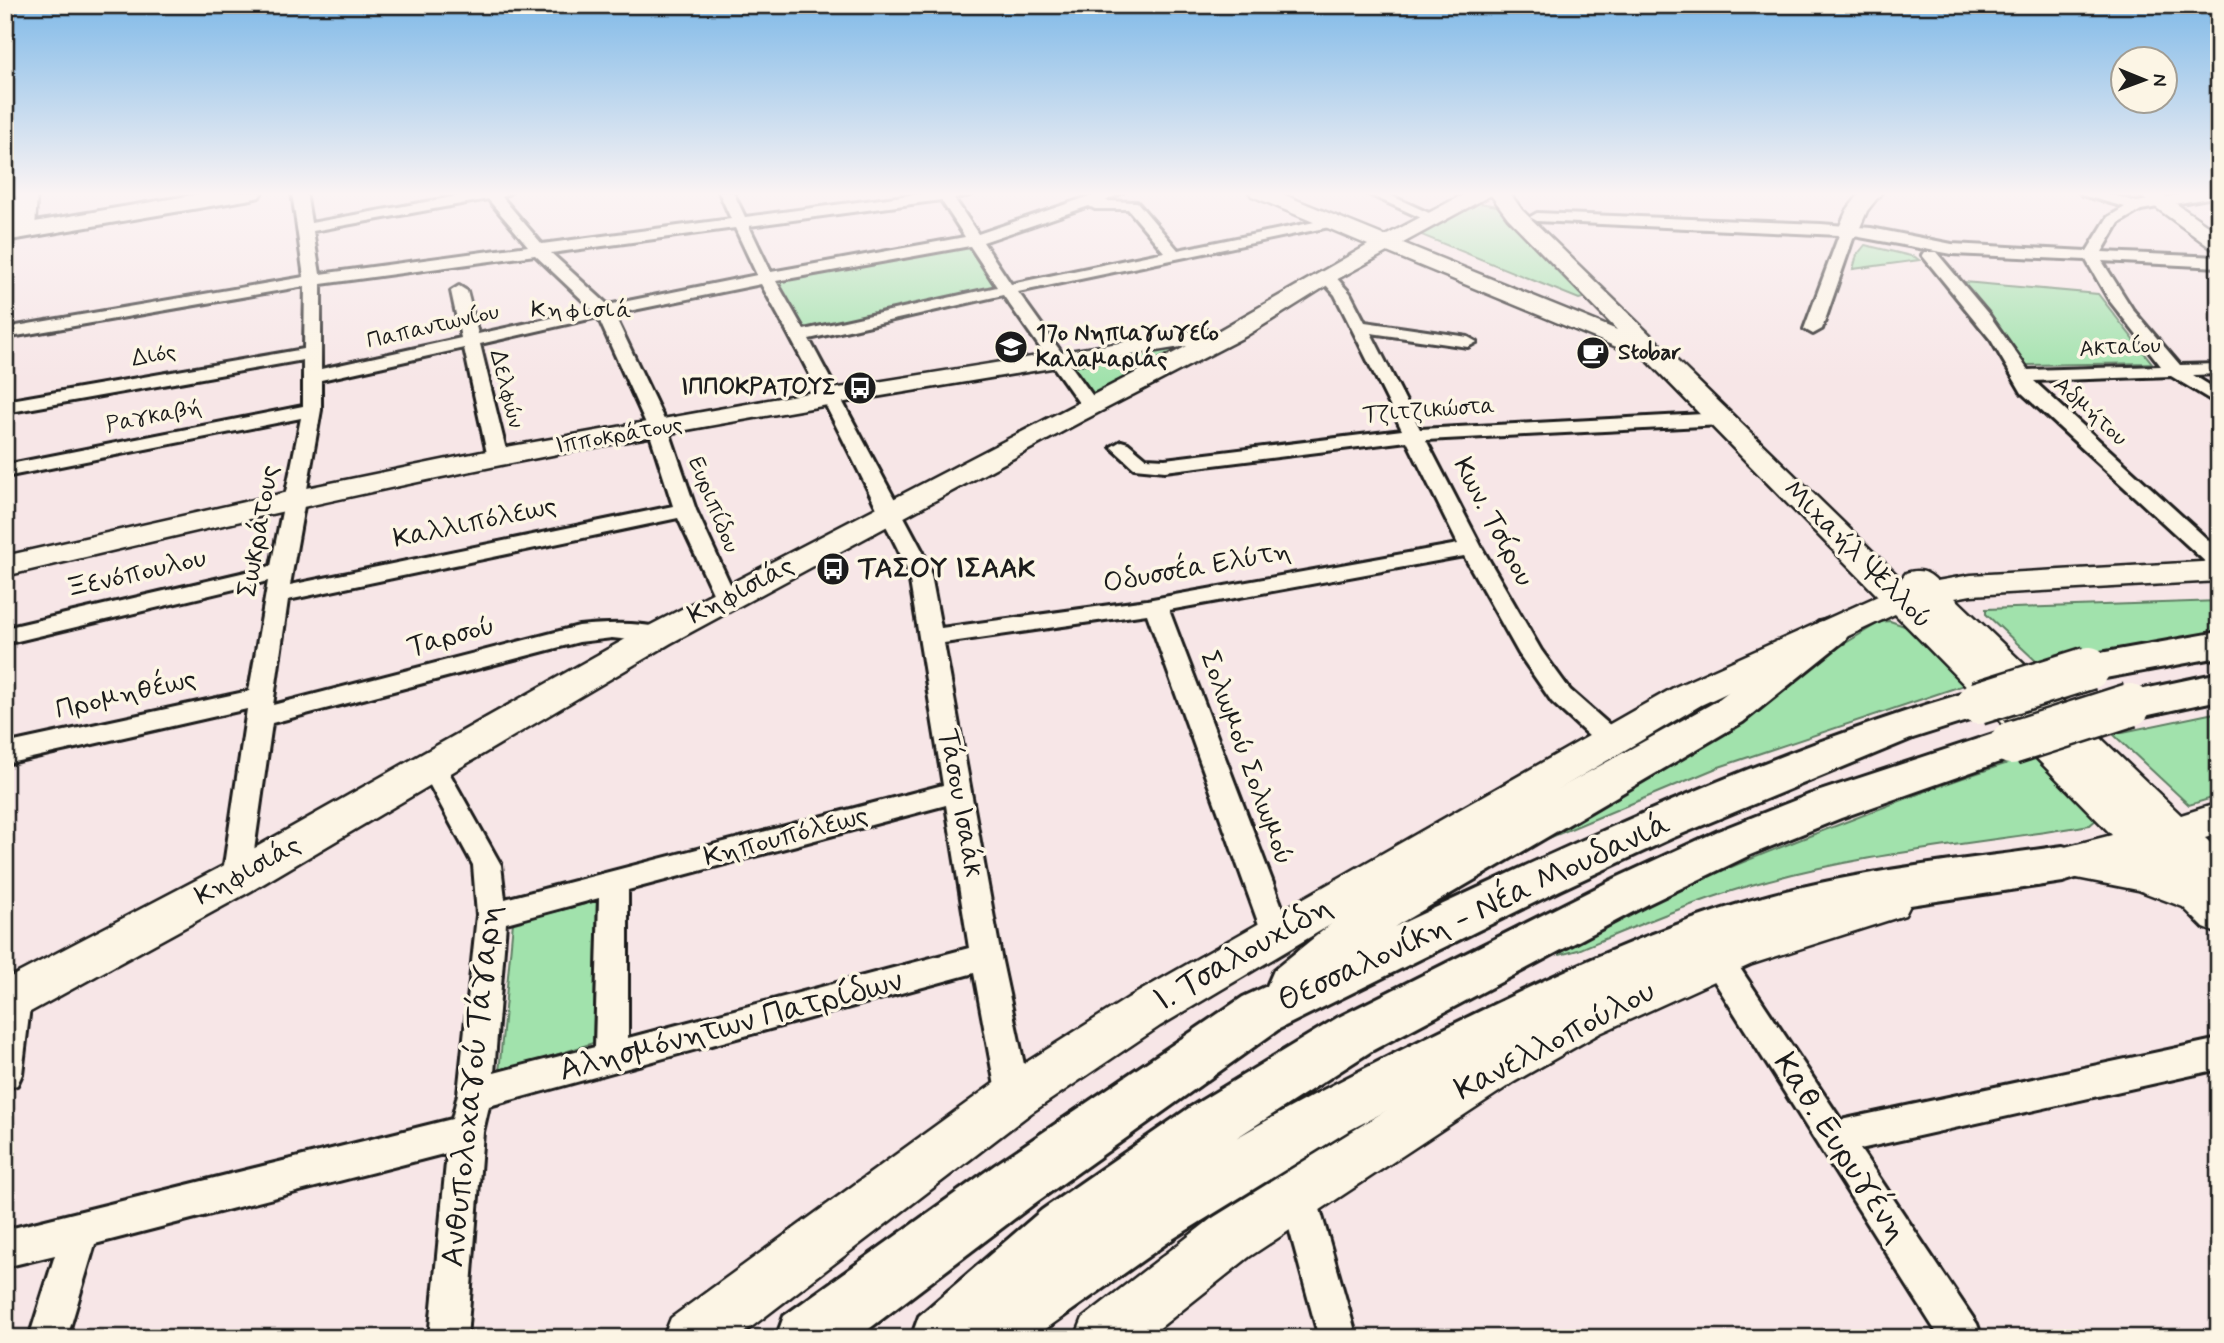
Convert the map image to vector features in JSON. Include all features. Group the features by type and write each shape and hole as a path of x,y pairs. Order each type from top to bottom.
{"main road":[{"name":"Κηφισιάς","path":"10,1000 236,879 659,635 1237,331 1326,276 1367,255"},
{"path":"1413,255 1656,354"},
{"name":"Μιχαήλ Ψελλού","path":"1556,255 1722,419 1914,595"},
{"name":"Μιχαήλ Ψελλού","path":"1575,255 2160,838 2213,897"},
{"name":"Ιπποκράτους","path":"5,566 293,500 498,458 833,397 1237,331"},
{"name":"Ι. Τσαλουχίδη","path":"691,1338 1014,1097 1144,1012 1688,696 1914,595 1971,585 2219,571"},
{"path":"1261,1013 1341,941 1383,909 1730,712 1832,631"},
{"name":"Θεσσαλονίκη - Νέα Μουδανιά","path":"806,1338 1015,1184 1261,1013 1544,877 1657,826 1899,728 2089,668 2219,644"},
{"name":"Θεσσαλονίκη - Νέα Μουδανιά","path":"941,1338 1062,1230 1208,1126 1355,1034 1632,891 1734,843 1826,806 2130,705 2219,686"},
{"path":"981,1338 1154,1218 1329,1113 1613,971 1686,941 1795,908 1857,894 2063,864 2160,838 2219,818"},
{"path":"2063,864 2103,866 2131,872 2213,897"},
{"name":"Κανελλοπούλου","path":"1103,1338 1230,1238 1497,1067 1584,1019 1717,959 1898,901 2063,864"}],"street":[{"name":"Σωκράτους","path":"236,879 280,571 312,410 313,280 310,255"},
{"path":"5,333 313,280 504,255"},
{"name":"Ευριπίδου","path":"544,255 604,311 658,428 685,510 726,599"},
{"name":"Τάσου Ισαάκ","path":"756,255 797,337 833,397 890,514 912,552 920,575 986,957 1014,1097"},
{"name":"Παπαντωνίου","path":"312,377 604,311 894,255"},
{"path":"985,255 1091,406"},
{"path":"797,337 1171,255"},
{"path":"1813,329 1840,255"},
{"name":"Αδμήτου","path":"1937,255 2023,376 2029,389 2219,562"},
{"path":"2079,255 2219,262"},
{"path":"2092,255 2097,271 2175,370 2219,399"},
{"name":"Κων. Τσίρου","path":"1326,276 1342,293 1471,548 1548,680 1561,696 1612,741"},
{"name":"Δελφών","path":"459,291 498,458"},
{"path":"1359,326 1468,342"},
{"name":"Διός","path":"5,407 312,353"},
{"name":"Ακταίου","path":"2023,376 2219,369"},
{"name":"Ραγκαβή","path":"5,471 312,410"},
{"name":"Τζιτζικώστα","path":"1121,447 1141,464 1165,465 1348,441 1722,419"},
{"name":"Καλλιπόλεως","path":"277,595 685,510"},
{"name":"Οδυσσέα Ελύτη","path":"930,638 1156,606 1471,548"},
{"name":"Ξενόπουλου","path":"5,636 280,571"},
{"name":"Σολωμού Σολωμού","path":"1156,606 1277,933"},
{"name":"Ταρσού","path":"260,707 579,634 612,630 659,635"},
{"name":"Προμηθέως","path":"5,754 260,707"},
{"name":"Ανθυπολοχαγού Τάγαρη","path":"432,765 487,865 492,915 475,1094 466,1132 448,1338"},
{"name":"Κηπουπόλεως","path":"492,915 958,791"},
{"path":"611,1058 614,883"},
{"name":"Αλησμόνητων Πατρίδων","path":"475,1094 986,957"},
{"name":"Καθ. Ευρυγένη","path":"1717,959 1963,1338"},
{"path":"5,1074 10,1000"},
{"path":"1834,1138 2219,1054"},
{"path":"5,1249 466,1132"},
{"path":"1298,1195 1338,1338"},
{"path":"48,1338 81,1230"}],"green space":[{"path":"894,255 985,255 1008,290 797,337 766,278"},
{"path":"1470,255 1545,255 1587,297 1579,299"},
{"path":"1857,255 1905,255 1919,260 1853,269"},
{"path":"1964,282 2098,294 2152,363 2027,365"},
{"path":"1204,336 1090,397 1066,360"},
{"path":"2219,601 2219,632 2038,663 1986,614 1986,609"},
{"path":"1890,621 1913,629 1967,684 1719,767 1530,846 1526,839 1880,622"},
{"path":"2219,712 2219,796 2189,805 2113,734"},
{"path":"2039,754 2097,819 2090,825 1875,857 1790,875 1705,900 1578,950 1560,955 1557,952 1625,915 1731,867 1938,787"},
{"path":"597,901 593,1043 499,1073 513,922"}],"place":[{"name":"17ο Νηπιαγωγείο Καλαμαριάς","path":"1011,347"},
{"name":"Stobar","path":"1593,353"},
{"name":"ΙΠΠΟΚΡΑΤΟΥΣ","path":"860,388"},
{"name":"ΤΑΣΟΥ ΙΣΑΑΚ","path":"833,569"}],"district":[{"name":"Κηφισιά","path":"582,310"}]}
